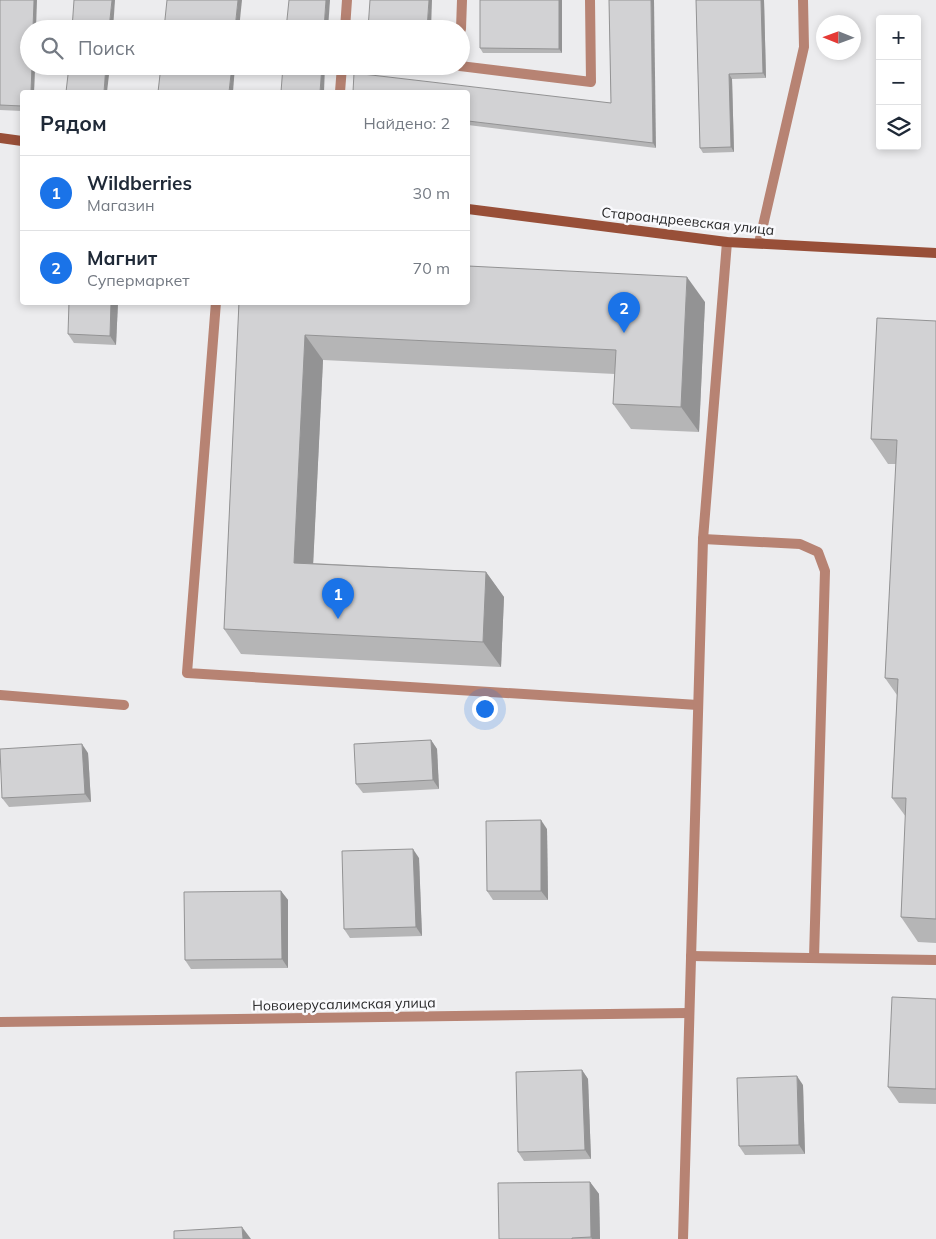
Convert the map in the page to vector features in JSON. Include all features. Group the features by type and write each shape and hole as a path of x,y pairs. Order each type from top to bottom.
{"street":[{"path":"346,20 347,0"},
{"path":"461,20 462,0"},
{"path":"470,67 591,82 590,0"},
{"path":"759,243 804,47 803,0"},
{"path":"340,90 341,75"},
{"path":"0,138 20,141"},
{"name":"Староандреевская улица","path":"470,209 727,242 936,253"},
{"path":"683,1239 703,539 727,242"},
{"path":"216,305 188,673 698,705"},
{"path":"703,539 800,544 818,552 825,571 814,958"},
{"path":"0,694 124,705"},
{"path":"691,956 936,960"},
{"name":"Новоиерусалимская улица","path":"0,1022 689,1013"}],"building":[{"path":"0,0 34,0 33,20 20,20 20,75 32,75 31,90 20,90 20,106 0,105"},
{"path":"74,0 112,0 110,20 73,20"},
{"path":"167,0 238,0 236,20 165,20"},
{"path":"289,0 326,0 325,20 287,20"},
{"path":"370,0 429,0 428,20 369,20"},
{"path":"480,0 559,0 559,49 480,48"},
{"path":"609,0 651,0 653,143 470,121 470,90 353,90 354,75 371,75 611,103"},
{"path":"696,0 761,0 763,73 729,74 731,147 700,148"},
{"path":"68,75 105,75 104,90 66,90"},
{"path":"160,75 231,75 229,90 158,90"},
{"path":"282,75 321,75 320,90 281,90"},
{"path":"470,266 687,277 681,407 613,404 616,350 305,335 294,563 486,572 483,642 224,629 239,305 470,305"},
{"path":"69,305 111,305 110,336 68,334"},
{"path":"877,318 936,321 936,919 901,917 906,798 892,798 898,679 885,678 897,440 871,439"},
{"path":"431,740 433,780 356,784 354,744"},
{"path":"82,744 85,794 2,798 0,749"},
{"path":"541,820 541,891 487,891 486,821"},
{"path":"413,849 416,927 344,929 342,851"},
{"path":"281,891 282,959 185,960 184,892"},
{"path":"892,997 936,999 936,1089 888,1087"},
{"path":"582,1070 585,1150 518,1152 516,1072"},
{"path":"797,1076 799,1145 739,1146 737,1078"},
{"path":"590,1182 591,1237 572,1239 499,1239 498,1183"},
{"path":"242,1227 243,1239 174,1239 174,1231"}],"place":[{"name":"Магнит","path":"624,333"},
{"name":"Wildberries","path":"338,619"}]}
